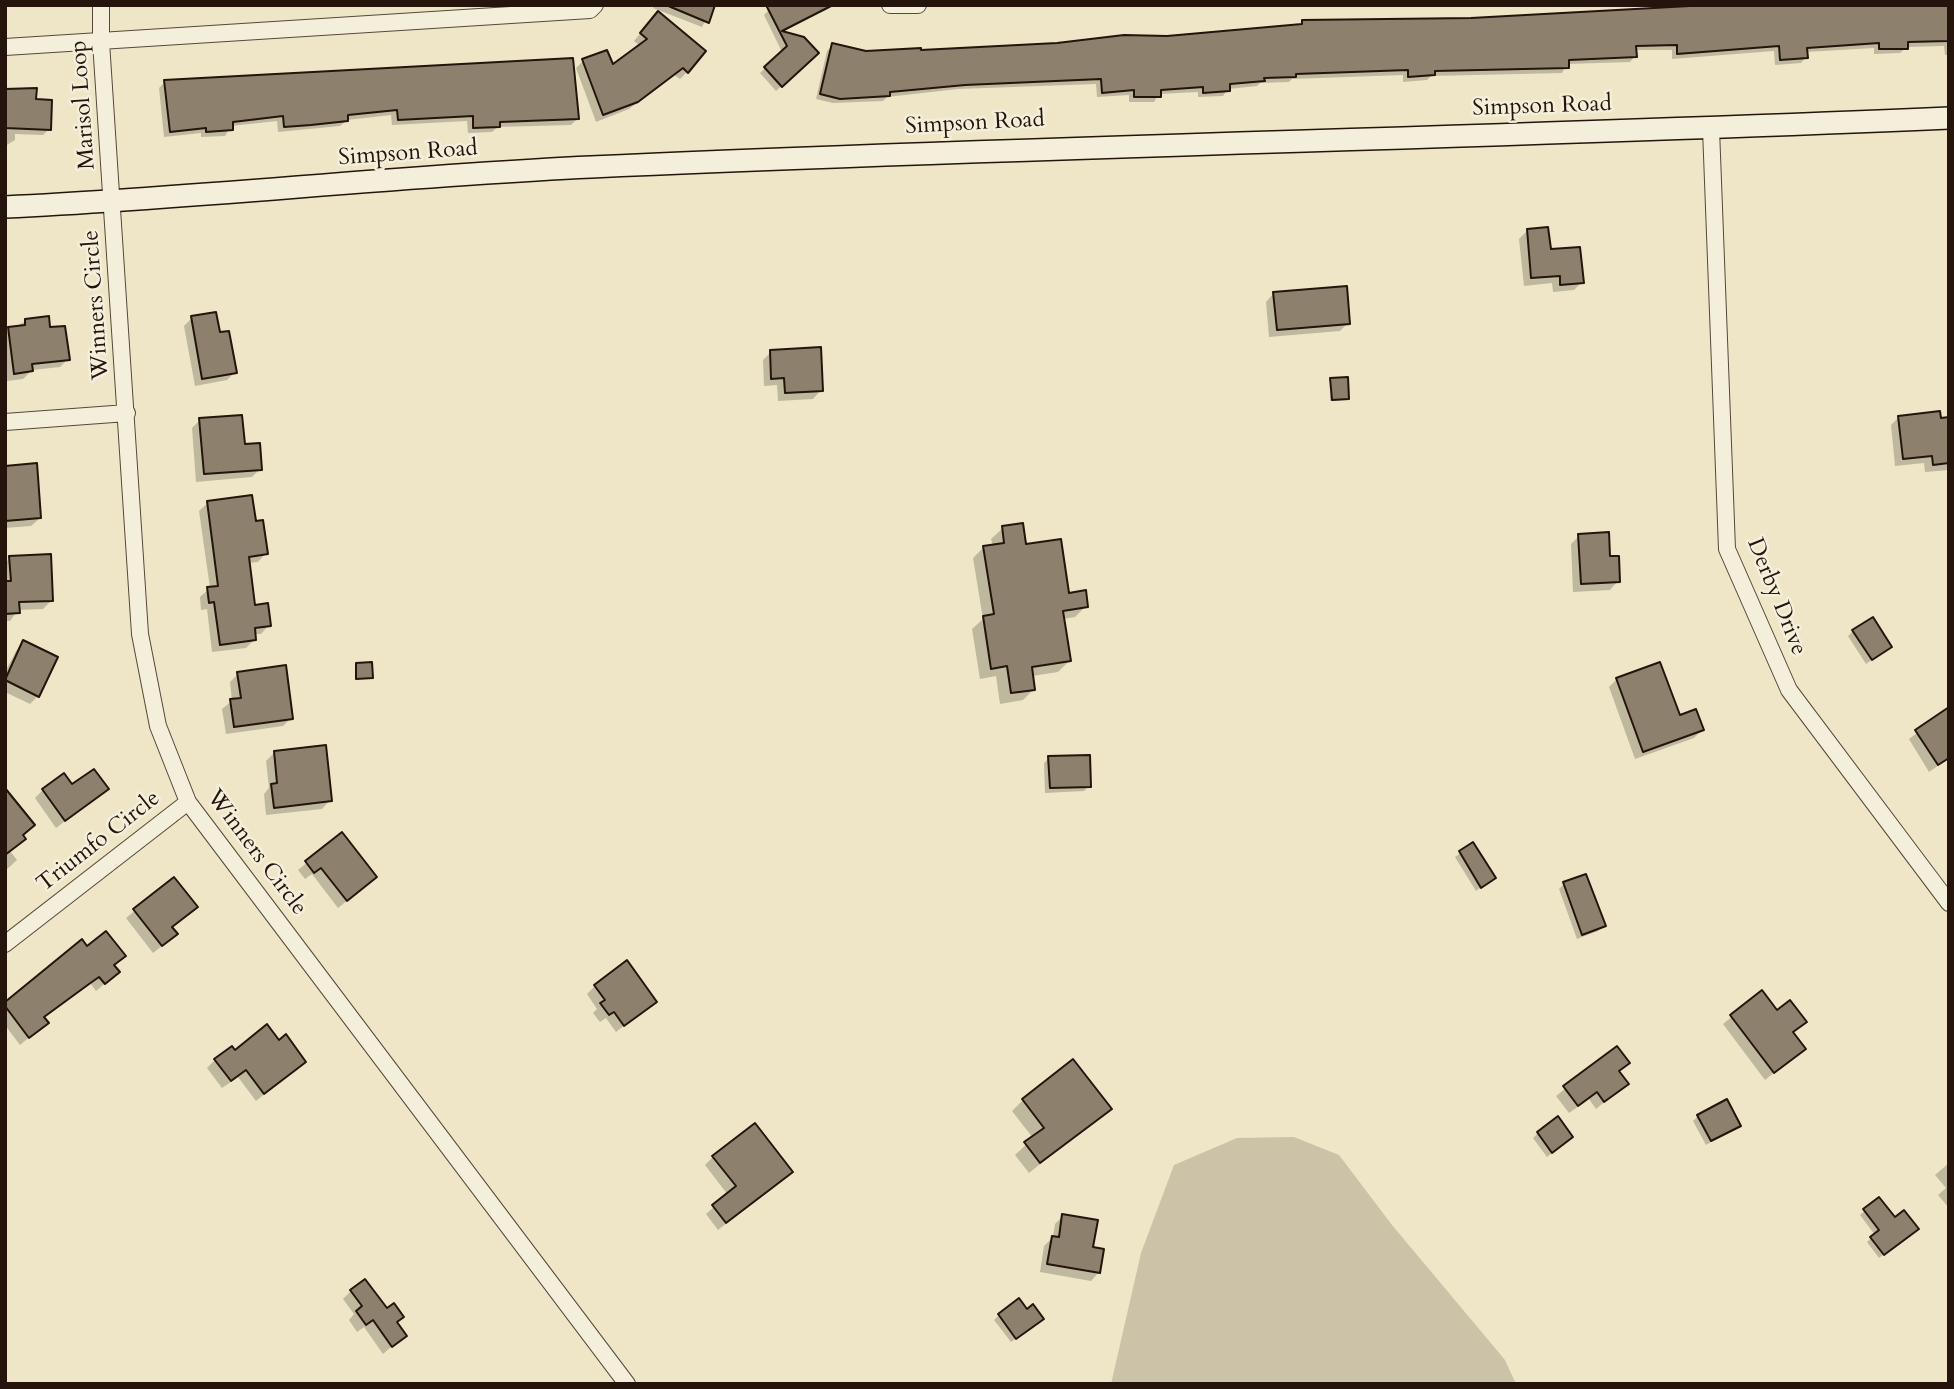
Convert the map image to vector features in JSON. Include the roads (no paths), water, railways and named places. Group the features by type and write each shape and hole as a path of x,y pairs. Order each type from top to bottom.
{"main road":[{"name":"Simpson Road","path":"5,207 113,202 584,167 1085,146 1711,128 1949,118"}],"street":[{"name":"Marisol Loop","path":"101,5 101,42 113,202"},
{"path":"407,5 408,23"},
{"path":"5,47 408,23 590,10 595,5"},
{"path":"890,5 918,5"},
{"name":"Derby Drive","path":"1711,128 1727,549 1789,690 1949,903"},
{"name":"Winners Circle","path":"113,202 140,634 158,726 188,802 627,1384"},
{"path":"5,422 127,413"},
{"name":"Triumfo Circle","path":"5,944 188,802"}]}
